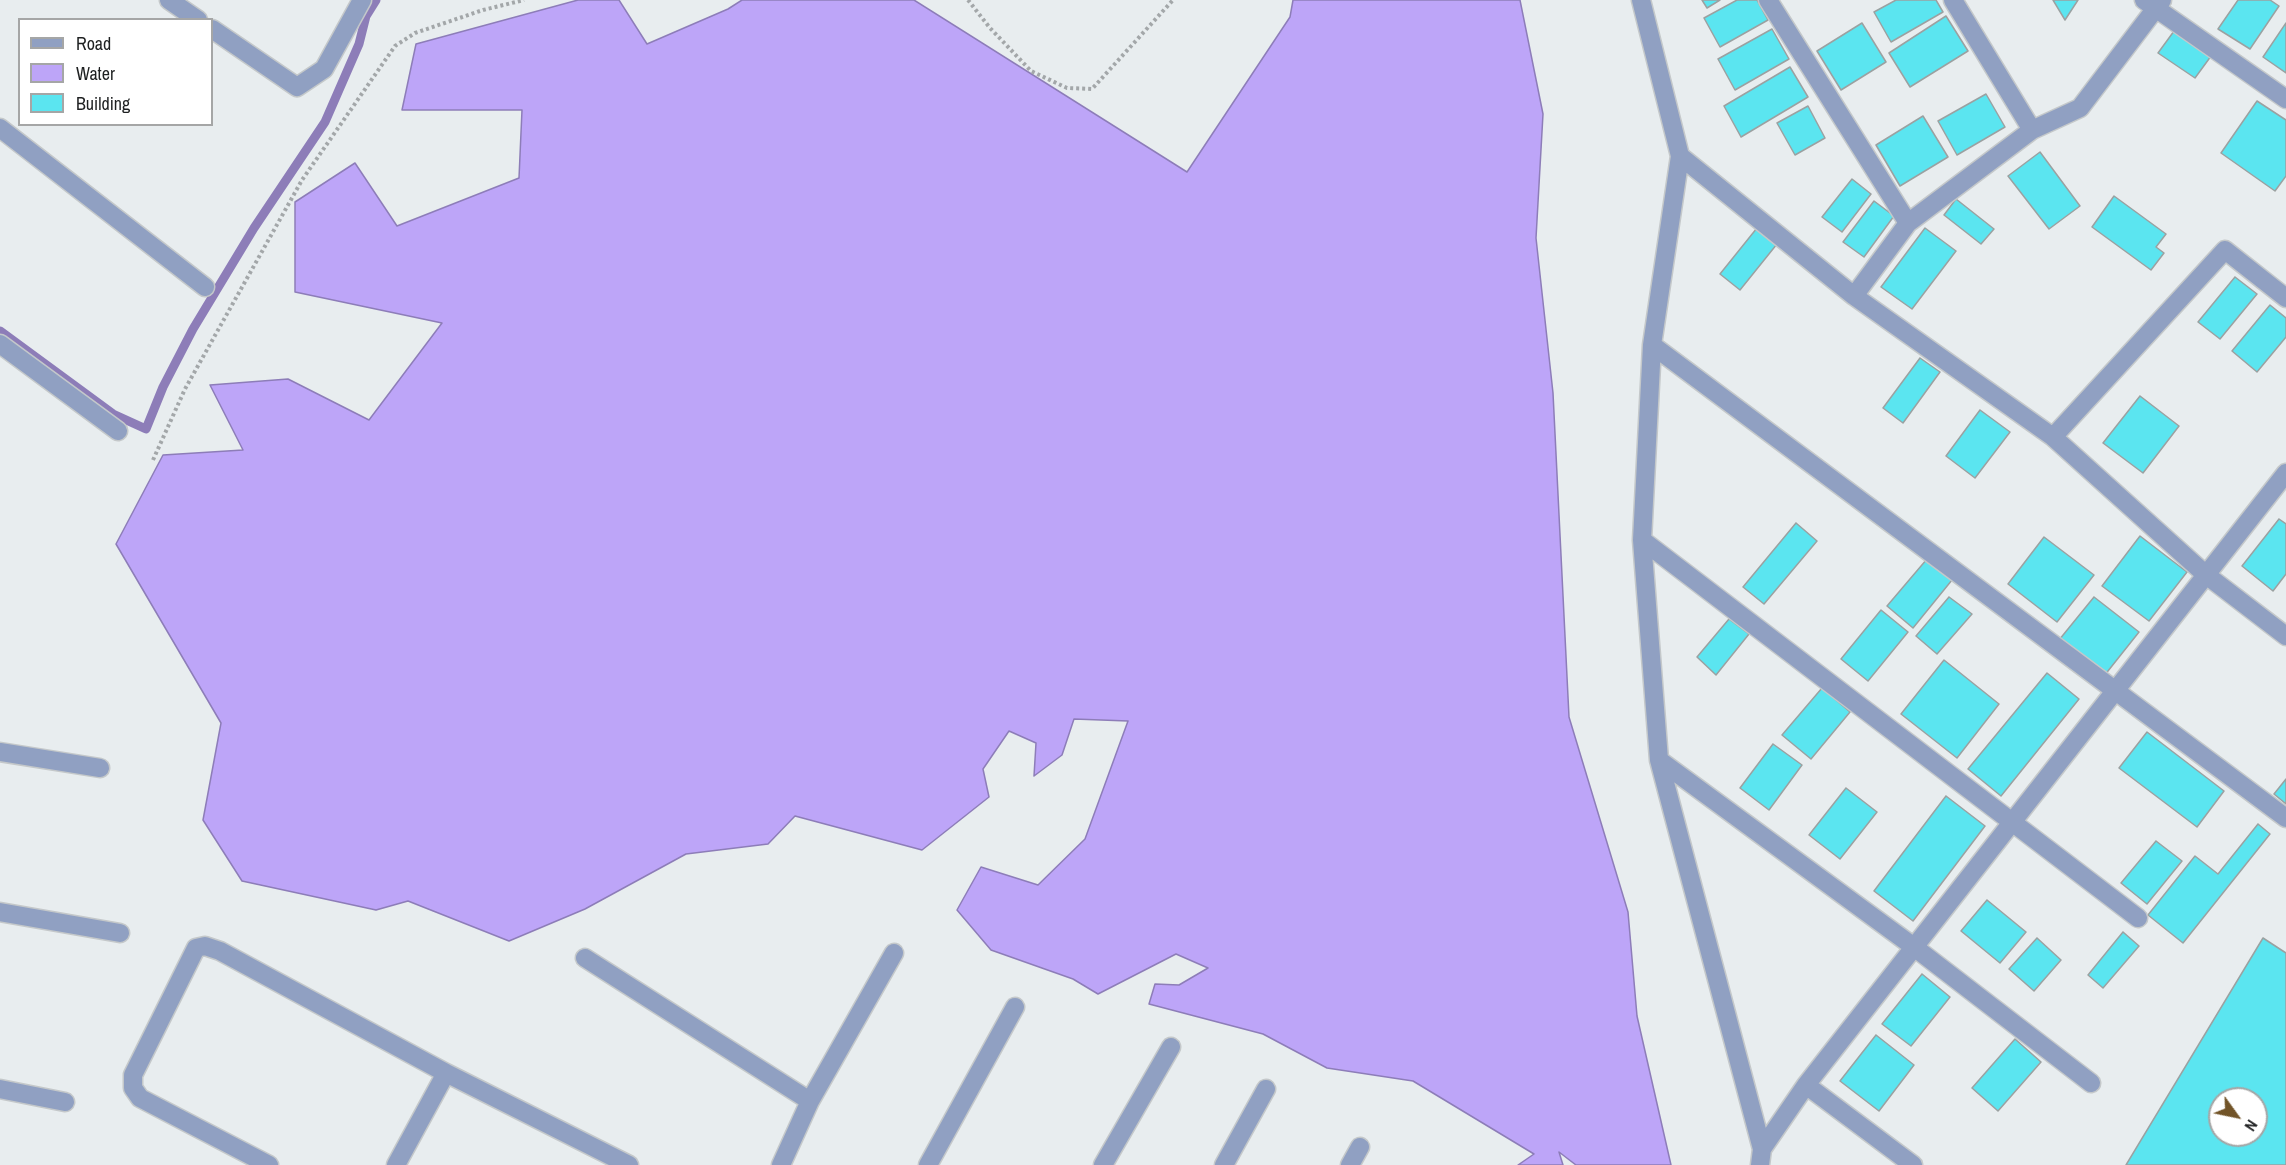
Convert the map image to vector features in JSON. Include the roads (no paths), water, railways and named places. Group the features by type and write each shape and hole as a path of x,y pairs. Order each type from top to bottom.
{"street":[{"path":"169,0 195,18"},
{"path":"213,30 297,87 324,69 362,0"},
{"path":"1641,0 1680,156 1652,345 1642,540 1659,760 1761,1157"},
{"path":"1768,0 1908,222"},
{"path":"1953,0 2032,130"},
{"path":"1854,296 1908,222 2032,130 2080,108 2154,3 2286,99"},
{"path":"0,128 204,287"},
{"path":"1680,156 1854,296 2053,437 2205,574 2286,636"},
{"path":"2053,437 2225,250 2286,298"},
{"path":"0,344 118,431"},
{"path":"1652,345 2286,818"},
{"path":"1761,1157 1806,1085 2286,473"},
{"path":"1642,540 2138,918"},
{"path":"0,752 100,768"},
{"path":"1659,760 1914,947 2091,1083"},
{"path":"0,912 120,933"},
{"path":"269,1165 140,1098 133,1088 133,1075 196,948 205,946 220,951 446,1072 629,1165"},
{"path":"781,1165 810,1101 894,953"},
{"path":"585,957 810,1101"},
{"path":"928,1165 1015,1007"},
{"path":"1103,1165 1171,1047"},
{"path":"396,1165 446,1072"},
{"path":"1806,1085 1913,1165"},
{"path":"0,1089 64,1102"},
{"path":"1224,1165 1266,1089"},
{"path":"1350,1165 1360,1147"}],"water":[{"path":"578,0 619,0 647,44 728,9 742,0 914,0 1187,172 1290,17 1293,0 1520,0 1543,114 1536,238 1553,393 1569,717 1628,912 1637,1016 1671,1165 1576,1165 1559,1152 1563,1165 1518,1165 1534,1154 1413,1081 1327,1068 1263,1034 1149,1004 1155,984 1179,985 1208,968 1176,954 1098,994 1073,979 991,950 957,910 981,867 1038,885 1085,839 1128,721 1074,719 1062,755 1034,776 1036,743 1009,731 983,769 989,797 922,850 795,816 768,844 686,854 585,909 509,941 408,901 376,910 242,881 203,820 221,723 116,544 163,455 243,450 210,385 288,379 369,420 442,323 295,292 295,202 355,163 397,226 519,178 522,110 402,110 416,44"}],"waterway":[{"path":"0,331 113,414 146,429 163,387 193,329 254,228 325,122 359,44 366,16 376,0"}]}
